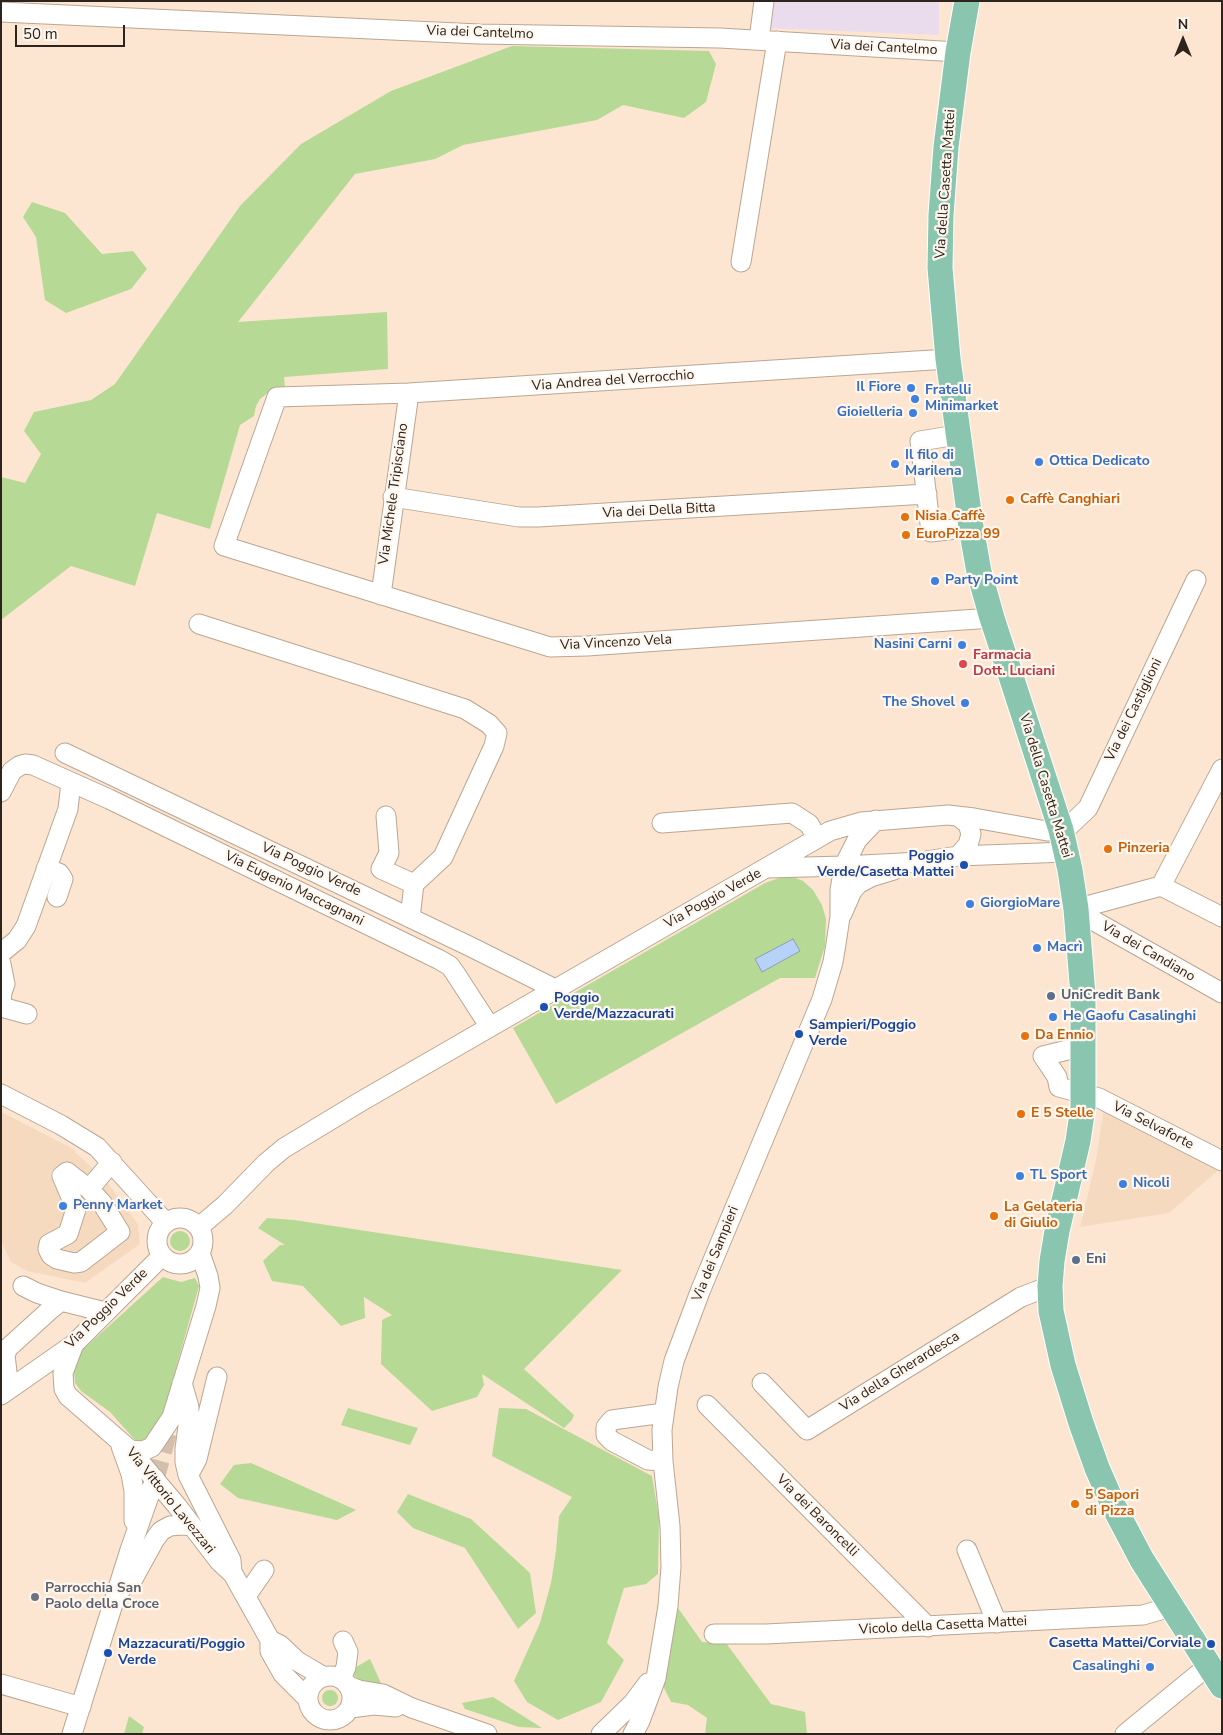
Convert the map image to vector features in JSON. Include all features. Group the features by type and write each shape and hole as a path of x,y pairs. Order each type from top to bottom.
{"main road":[{"name":"Via della Casetta Mattei","path":"967,1 958,52 946,147 940,215 940,268 948,359 957,435 979,572 1064,841 1076,908 1083,995 1084,1094 1078,1141 1057,1231 1050,1286 1051,1311 1058,1347 1097,1468 1128,1534 1171,1607 1222,1686"}],"street":[{"path":"741,262 768,40 764,1"},
{"name":"Via dei Cantelmo","path":"1,12 480,34 768,40 958,52"},
{"name":"Via Andrea del Verrocchio","path":"224,546 277,397 409,394 948,359"},
{"name":"Via Michele Tripisciano","path":"381,595 393,497 409,394"},
{"path":"957,435 920,441 931,532 971,526"},
{"name":"Via dei Della Bitta","path":"393,497 519,517 538,517 927,494"},
{"name":"Via Vincenzo Vela","path":"224,546 550,647 992,618"},
{"name":"Via dei Castiglioni","path":"1064,841 1073,823 1088,808 1196,580"},
{"path":"199,624 465,709 490,724 497,733 494,746 443,857 414,884 410,918"},
{"name":"Via Poggio Verde","path":"65,753 555,989"},
{"name":"Via Eugenio Maccagnani","path":"1,792 12,771 18,766 33,765 171,828 450,966 490,1028"},
{"path":"1161,886 1222,769"},
{"path":"1,953 12,945 23,932 68,809 71,782"},
{"path":"662,824 792,813 810,824 817,838"},
{"path":"386,816 389,853 381,869 414,884"},
{"path":"958,816 968,824 972,834 968,845 958,856"},
{"name":"Via Poggio Verde","path":"199,1227 225,1206 277,1153 360,1102 817,838 848,825 876,820 958,816 1047,831 1064,841"},
{"path":"844,866 857,840 876,820"},
{"name":"Via Poggio Verde","path":"767,868 920,862 1064,841"},
{"path":"840,917 852,891 861,882 871,877 920,862"},
{"name":"Via dei Sampieri","path":"633,1734 653,1689 661,1655 668,1606 671,1567 670,1526 663,1461 662,1430 670,1378 680,1343 822,1000 833,962 840,917 839,896 844,866"},
{"path":"46,869 59,873 63,879 57,897"},
{"path":"1076,908 1161,886 1222,917"},
{"name":"Via dei Candiano","path":"1076,908 1096,922 1222,994"},
{"path":"1,964 5,984 1,1003 5,1008 27,1014"},
{"name":"Via Selvaforte","path":"1084,1046 1043,1056 1057,1078 1059,1087 1099,1098 1222,1161"},
{"path":"1,1094 87,1139 112,1162 166,1223"},
{"path":"89,1189 112,1162"},
{"path":"67,1172 89,1189 102,1204 120,1232 81,1262 74,1263 57,1259 51,1255 48,1249 49,1244 68,1234 76,1209 62,1176 67,1172"},
{"path":"174,1219 183,1219 193,1222 199,1227 204,1243 200,1253 188,1262 181,1264 173,1262 162,1256 158,1250 157,1239 159,1232 166,1223 174,1219"},
{"path":"130,1550 134,1516 134,1491 124,1446 148,1450 152,1447 172,1416 210,1288 200,1253"},
{"name":"Via Poggio Verde","path":"5,1392 74,1344 162,1256"},
{"path":"23,1286 37,1294 106,1312"},
{"name":"Via della Gherardesca","path":"762,1383 807,1430 1021,1297 1050,1286"},
{"path":"5,1392 5,1355 8,1348 61,1301"},
{"name":"Via Vittorio Lavezzari","path":"74,1344 63,1373 64,1389 72,1401 102,1425 155,1480 219,1561 232,1574 270,1640 270,1651 283,1674 321,1718 332,1720 343,1716 350,1708 374,1705 412,1708"},
{"path":"188,1475 197,1460 217,1377"},
{"path":"182,1383 189,1406 185,1449 188,1475 231,1560 232,1574"},
{"name":"Via dei Baroncelli","path":"707,1405 928,1627"},
{"path":"663,1461 648,1460 612,1441 606,1435 606,1427 612,1420 664,1413"},
{"path":"72,1734 130,1550 155,1480"},
{"path":"116,1593 133,1579 161,1531 170,1526 192,1526"},
{"path":"967,1550 997,1623"},
{"path":"246,1596 264,1570"},
{"name":"Vicolo della Casetta Mattei","path":"714,1634 766,1634 928,1627 1143,1615 1171,1607"},
{"name":"Via Vittorio Lavezzari","path":"270,1640 280,1645 297,1661 338,1681 359,1690 383,1694 412,1708 487,1734"},
{"path":"338,1681 346,1667 348,1652 343,1641"},
{"name":"Via dei Sampieri","path":"601,1734 633,1703 645,1688 661,1655"},
{"path":"1125,1734 1208,1666"},
{"path":"317,1734 311,1720 309,1692 312,1685 338,1681"},
{"path":"338,1681 352,1697 350,1708"},
{"path":"1,1684 80,1707"},
{"path":"601,1734 615,1734"}],"shaded area":[{"path":"772,1 939,1 939,35 768,28"},
{"path":"1104,1108 1222,1167 1169,1213 1080,1227 1096,1160"},
{"name":"Penny Market","path":"1,1112 70,1147 107,1182 138,1224 140,1244 85,1283 27,1271 11,1262 1,1241"}],"green space":[{"path":"512,46 709,51 716,64 706,102 684,118 623,105 597,120 463,145 435,159 355,174 238,322 387,312 388,369 284,377 285,387 277,388 260,399 254,416 240,425 210,529 157,513 135,586 71,566 1,620 1,477 25,483 41,454 24,431 34,412 91,400 115,384 240,206 301,144 391,91"},
{"path":"32,202 65,213 102,254 133,251 147,269 131,289 66,313 45,300 36,237 23,217"},
{"path":"782,877 793,877 803,881 813,890 822,905 826,919 825,946 815,978 780,978 556,1104 513,1028 765,883"},
{"path":"267,1218 294,1220 622,1270 524,1369 574,1415 572,1420 564,1428 482,1374 484,1385 477,1397 432,1411 381,1364 382,1320 392,1315 364,1297 365,1318 341,1326 303,1286 272,1281 263,1261 280,1245 285,1245 258,1228"},
{"path":"176,1231 184,1231 190,1237 190,1245 184,1251 176,1251 170,1245 170,1237"},
{"path":"163,1277 181,1282 195,1278 199,1286 159,1429 145,1441 136,1441 110,1412 81,1391 75,1383 74,1371 79,1353"},
{"path":"348,1408 418,1428 410,1445 341,1425"},
{"path":"499,1408 526,1409 652,1476 659,1518 658,1574 646,1584 624,1588 607,1643 624,1660 601,1702 558,1720 527,1702 514,1681 540,1623 551,1583 559,1516 572,1497 492,1456"},
{"path":"251,1463 356,1510 337,1520 238,1498 220,1484 234,1465"},
{"path":"408,1494 471,1519 530,1573 536,1613 518,1629 465,1548 413,1528 397,1512"},
{"path":"678,1608 702,1642 726,1643 771,1704 805,1712 807,1734 705,1734 707,1718 688,1705 671,1702 663,1686"},
{"path":"370,1659 381,1683 362,1683 349,1671"},
{"path":"327,1690 333,1690 338,1695 336,1704 327,1706 322,1701 322,1695"},
{"path":"493,1697 542,1728 519,1727 465,1709 462,1703"},
{"path":"129,1716 144,1727 142,1734 124,1734"}],"water":[{"path":"793,939 800,951 762,972 755,959"}],"tunnel":[{"path":"155,1479 171,1420"}],"place":[{"name":"Il Fiore","path":"911,388"},
{"name":"Fratelli Minimarket","path":"915,399"},
{"name":"Gioielleria","path":"913,413"},
{"name":"Ottica Dedicato","path":"1039,462"},
{"name":"Il filo di Marilena","path":"895,464"},
{"name":"Caffè Canghiari","path":"1010,500"},
{"name":"Nisia Caffè","path":"905,517"},
{"name":"EuroPizza 99","path":"906,535"},
{"name":"Party Point","path":"935,581"},
{"name":"Nasini Carni","path":"962,645"},
{"name":"Farmacia Dott. Luciani","path":"963,664"},
{"name":"The Shovel","path":"965,703"},
{"name":"Pinzeria","path":"1108,849"},
{"name":"Poggio Verde/Casetta Mattei","path":"964,865"},
{"name":"GiorgioMare","path":"970,904"},
{"name":"Macrì","path":"1037,948"},
{"name":"UniCredit Bank","path":"1051,996"},
{"name":"Poggio Verde/Mazzacurati","path":"544,1007"},
{"name":"He Gaofu Casalinghi","path":"1053,1017"},
{"name":"Sampieri/Poggio Verde","path":"799,1034"},
{"name":"Da Ennio","path":"1025,1036"},
{"name":"E 5 Stelle","path":"1021,1114"},
{"name":"TL Sport","path":"1020,1176"},
{"name":"Nicoli","path":"1123,1184"},
{"name":"Penny Market","path":"63,1206"},
{"name":"La Gelateria di Giulio","path":"994,1216"},
{"name":"Eni","path":"1076,1260"},
{"name":"5 Sapori di Pizza","path":"1075,1504"},
{"name":"Parrocchia San Paolo della Croce","path":"35,1597"},
{"name":"Casetta Mattei/Corviale","path":"1211,1644"},
{"name":"Mazzacurati/Poggio Verde","path":"108,1653"},
{"name":"Casalinghi","path":"1150,1667"}]}
